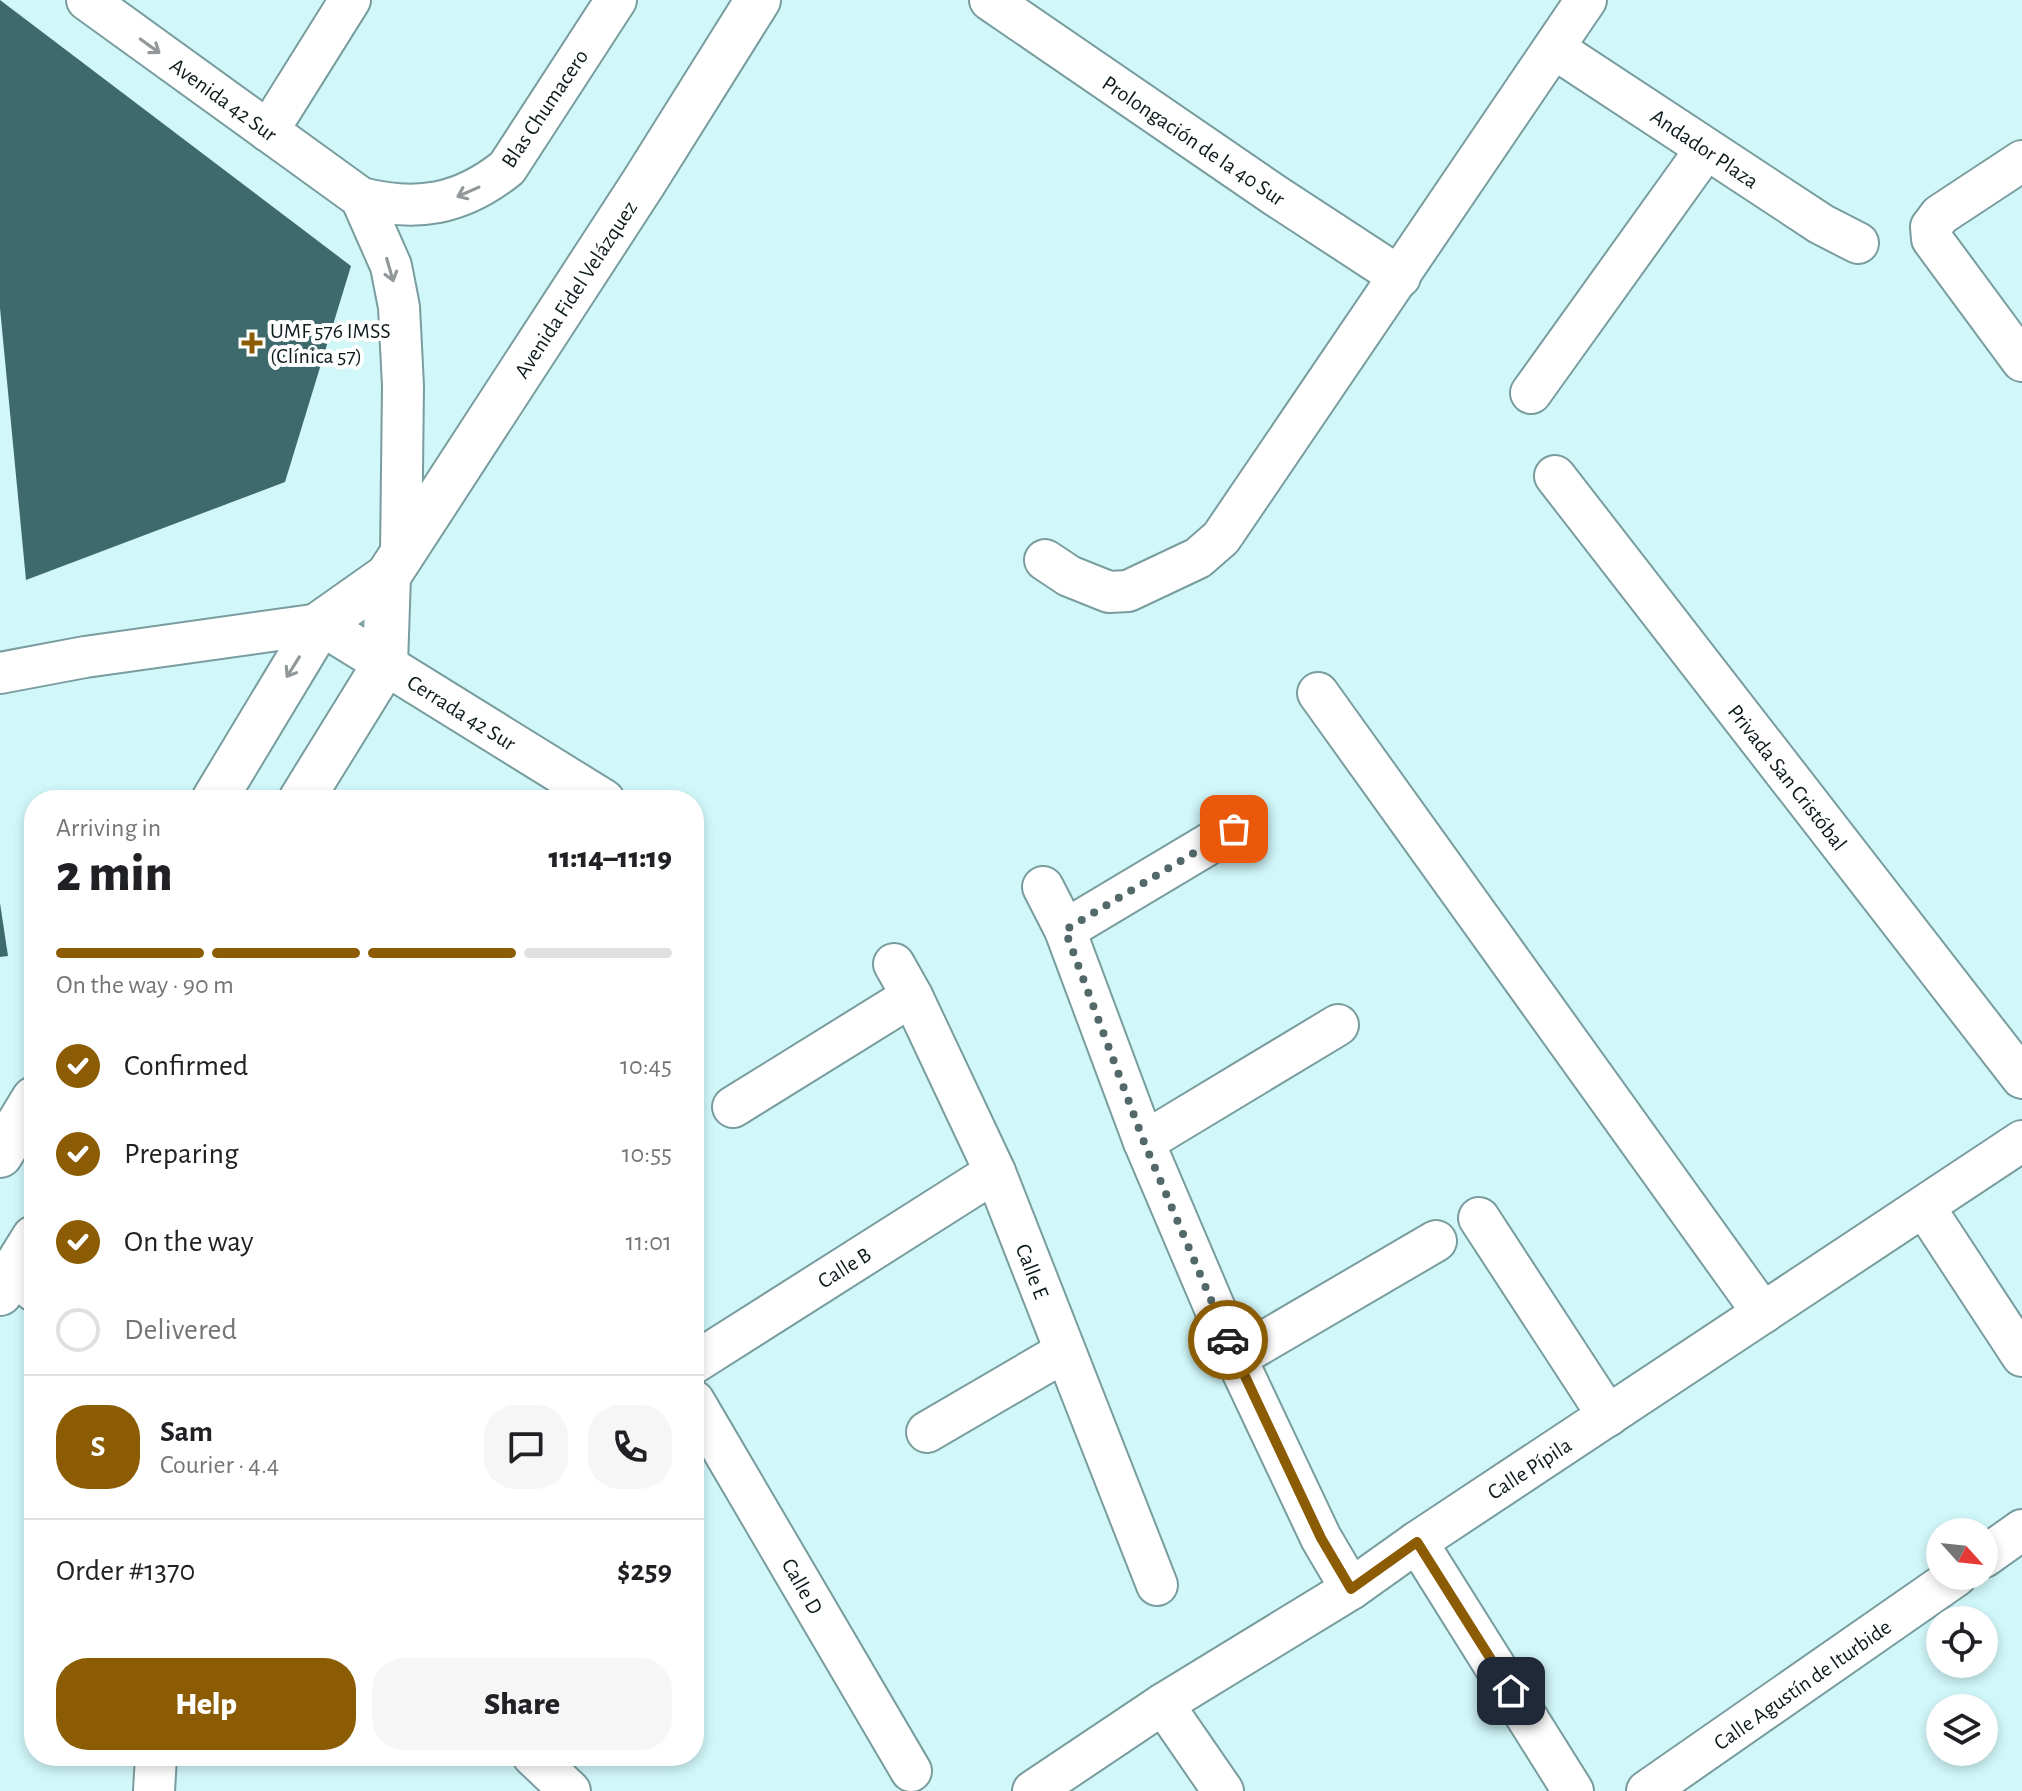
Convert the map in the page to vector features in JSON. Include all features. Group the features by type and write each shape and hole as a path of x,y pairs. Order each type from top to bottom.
{"main road":[{"name":"Avenida Fidel Velázquez","path":"220,790 320,624 394,566 644,182 758,0"},
{"path":"307,790 385,664 394,566"},
{"path":"0,1155 24,1115"}],"street":[{"name":"Avenida 42 Sur","path":"87,0 361,198"},
{"path":"268,131 350,0"},
{"name":"Blas Chumacero","path":"361,198 394,206 429,204 458,197 487,183 507,168 616,0"},
{"name":"Prolongación de la 40 Sur","path":"990,0 1400,277"},
{"path":"1045,560 1069,576 1109,592 1128,591 1198,558 1221,538 1586,0"},
{"name":"Andador Plaza","path":"1555,49 1821,224 1858,243"},
{"path":"1531,393 1706,149"},
{"path":"2022,161 1940,215 1931,227 1932,239 2022,361"},
{"path":"361,198 391,266 399,307 403,386 394,566"},
{"name":"Privada San Cristóbal","path":"1555,476 2022,1078"},
{"path":"0,673 85,657 320,624"},
{"name":"Cerrada 42 Sur","path":"320,624 588,790"},
{"path":"1318,693 1763,1313"},
{"path":"1065,930 1234,829"},
{"path":"1043,887 1065,930 1144,1142 1236,1358 1321,1538 1351,1589"},
{"name":"Calle E","path":"733,1107 903,980 995,1172 1157,1585"},
{"path":"1144,1142 1338,1025"},
{"name":"Calle Pípila","path":"1033,1791 1163,1704 1351,1589 1417,1542 2022,1141"},
{"name":"Calle B","path":"704,1357 995,1172"},
{"path":"1925,1208 2022,1356"},
{"path":"1479,1218 1608,1416"},
{"path":"1236,1358 1436,1241"},
{"path":"927,1432 1064,1352"},
{"name":"Calle D","path":"704,1418 911,1771"},
{"path":"1998,1547 2022,1530"},
{"path":"1417,1542 1573,1791"},
{"name":"Calle Agustín de Iturbide","path":"1647,1791 1936,1590"},
{"path":"1163,1704 1223,1791"},
{"path":"154,1791 155,1766"},
{"path":"544,1766 570,1791"}],"building":[{"path":"0,0 351,266 285,482 26,580 0,308"},
{"path":"0,903 8,956 0,957"}],"way so far":[{"path":"1228,1340 1144,1142 1065,930 1234,829"}],"place":[{"name":"UMF 576 IMSS (Clínica 57)","path":"252,343"}],"route":[{"path":"1228,1340 1321,1538 1351,1589 1417,1542 1511,1691"}]}
